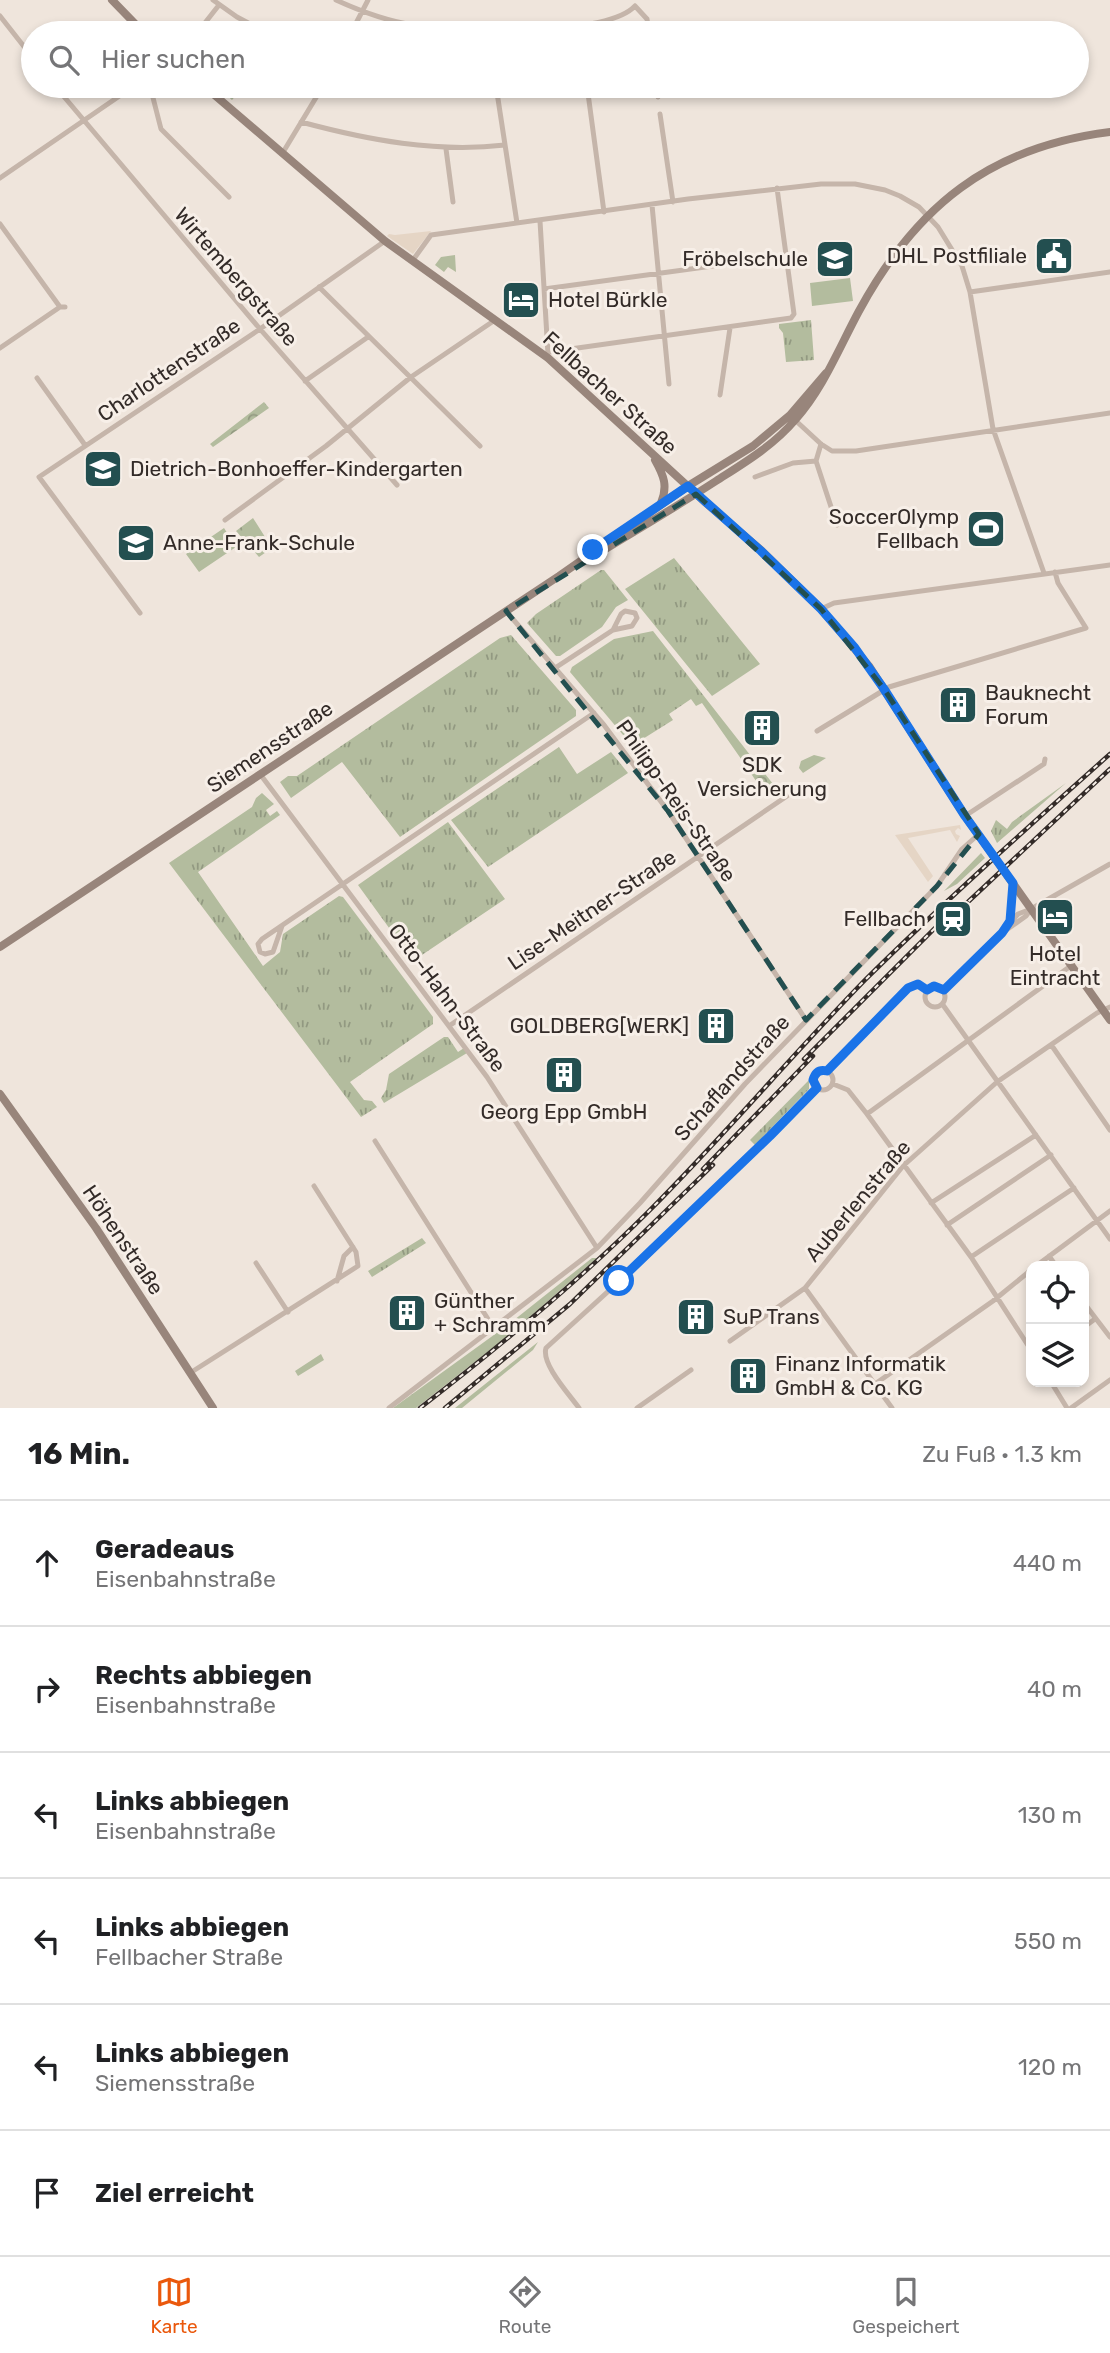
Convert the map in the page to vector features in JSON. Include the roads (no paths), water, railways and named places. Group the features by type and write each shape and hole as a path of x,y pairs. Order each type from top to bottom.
{"main road":[{"path":"112,0 132,21"},
{"name":"Fellbacher Straße","path":"218,98 385,241 548,355 652,454 747,537 821,609 855,648 884,689 965,816 1072,965 1107,1009 1110,1020"},
{"path":"793,418 826,373 885,266 927,215 972,180 1021,154 1068,138 1110,132"},
{"name":"Siemensstraße","path":"0,947 793,418"},
{"name":"Siemensstraße","path":"559,576 757,455 793,418"},
{"path":"652,454 666,481 666,491 661,504"},
{"name":"Höhenstraße","path":"0,1094 96,1227 213,1408"}],"street":[{"path":"214,0 246,21"},
{"path":"336,0 362,11 400,21"},
{"path":"357,21 368,0"},
{"path":"599,21 626,14 634,3 647,21"},
{"path":"206,21 219,5"},
{"path":"0,16 21,43"},
{"name":"Wirtembergstraße","path":"65,98 260,329 397,485"},
{"path":"0,178 117,98"},
{"path":"153,98 161,129 229,197"},
{"path":"282,154 316,98"},
{"path":"497,98 517,223"},
{"path":"589,98 604,212"},
{"path":"660,114 673,202"},
{"path":"302,122 341,133 446,149 505,145"},
{"path":"446,149 453,202"},
{"path":"413,260 431,235 777,188 848,184 873,187 900,196 916,205 938,227 962,265 970,292 993,429 1044,573"},
{"path":"540,220 548,355 791,318 794,314 777,188"},
{"path":"652,205 669,384"},
{"path":"0,224 62,307 0,348"},
{"name":"Charlottenstraße","path":"139,614 39,477 260,329 385,241"},
{"path":"544,289 786,256"},
{"path":"970,292 1110,272"},
{"path":"319,287 480,446"},
{"path":"225,520 411,377 496,320"},
{"path":"720,395 730,328"},
{"path":"305,381 369,337"},
{"path":"37,378 85,445"},
{"path":"793,418 821,444 832,450 856,451 1110,414"},
{"path":"821,444 816,461 837,525"},
{"path":"755,477 792,463 816,461"},
{"path":"821,609 834,603 1110,565"},
{"path":"817,731 884,689 1086,628 1058,583 1055,572"},
{"name":"Philipp-Reis-Straße","path":"506,611 594,713 668,811 806,1020"},
{"path":"555,668 613,630 632,626 637,618 635,613 625,611 621,614 613,630"},
{"path":"282,926 273,952 265,954 260,951 258,944 262,939 594,713"},
{"path":"965,816 1044,764 1045,759"},
{"name":"Otto-Hahn-Straße","path":"260,774 487,1077 597,1248"},
{"name":"Lise-Meitner-Straße","path":"449,1026 787,796"},
{"name":"Schaflandstraße","path":"389,1408 597,1248 745,1084 928,895 962,849 979,834"},
{"path":"1002,933 1021,911 1031,909 1110,864"},
{"path":"1010,921 1013,883"},
{"path":"944,990 1002,933 1026,916 1031,909"},
{"path":"867,1115 1072,965"},
{"path":"827,1071 908,988 918,984 927,990"},
{"path":"934,986 944,990 946,997 943,1004 935,1007 929,1005 925,999 927,990 934,986"},
{"path":"943,1004 1110,1239"},
{"name":"Auberlenstraße","path":"730,1341 805,1288 903,1166 997,1082 1107,1009"},
{"path":"1052,1046 1110,1130"},
{"path":"827,1071 833,1077 833,1084 826,1090 817,1088 813,1080 815,1074 827,1071"},
{"path":"833,1084 848,1090 867,1115 971,1257 1026,1342"},
{"path":"579,1408 548,1363 544,1353 550,1343 647,1256 817,1088"},
{"path":"931,1203 1036,1135"},
{"path":"375,1141 493,1327"},
{"path":"947,1225 1051,1156"},
{"path":"190,1373 358,1266 353,1247 314,1186"},
{"path":"971,1257 1074,1188"},
{"path":"1042,1261 1110,1211"},
{"path":"337,1281 344,1256 353,1247"},
{"path":"1049,1256 1052,1261"},
{"path":"256,1263 288,1312"},
{"path":"875,1384 1026,1274"},
{"path":"805,1288 892,1408"},
{"path":"1089,1310 1110,1337"},
{"path":"1088,1324 1095,1319"},
{"path":"637,1408 691,1370"},
{"path":"1054,1387 1069,1408 1110,1380"}],"railway":[{"path":"420,1408 479,1362 594,1264 703,1155 865,980 955,894 1110,754"},
{"path":"954,915 1110,769"},
{"path":"804,1059 957,906"},
{"path":"703,1169 813,1056"},
{"path":"445,1408 570,1304 713,1165"}],"place":[{"name":"DHL Postfiliale","path":"1054,256"},
{"name":"Fröbelschule","path":"835,259"},
{"name":"Hotel Bürkle","path":"521,300"},
{"name":"Dietrich-Bonhoeffer-Kindergarten","path":"103,469"},
{"name":"SoccerOlymp Fellbach","path":"986,529"},
{"name":"Anne-Frank-Schule","path":"136,543"},
{"name":"Bauknecht Forum","path":"958,705"},
{"name":"SDK Versicherung","path":"762,728"},
{"name":"Hotel Eintracht","path":"1055,917"},
{"name":"Fellbach","path":"953,919"},
{"name":"GOLDBERG[WERK]","path":"716,1026"},
{"name":"Georg Epp GmbH","path":"564,1075"},
{"name":"Günther + Schramm","path":"407,1313"},
{"name":"SuP Trans","path":"696,1317"},
{"name":"Finanz Informatik GmbH & Co. KG","path":"748,1376"}]}
